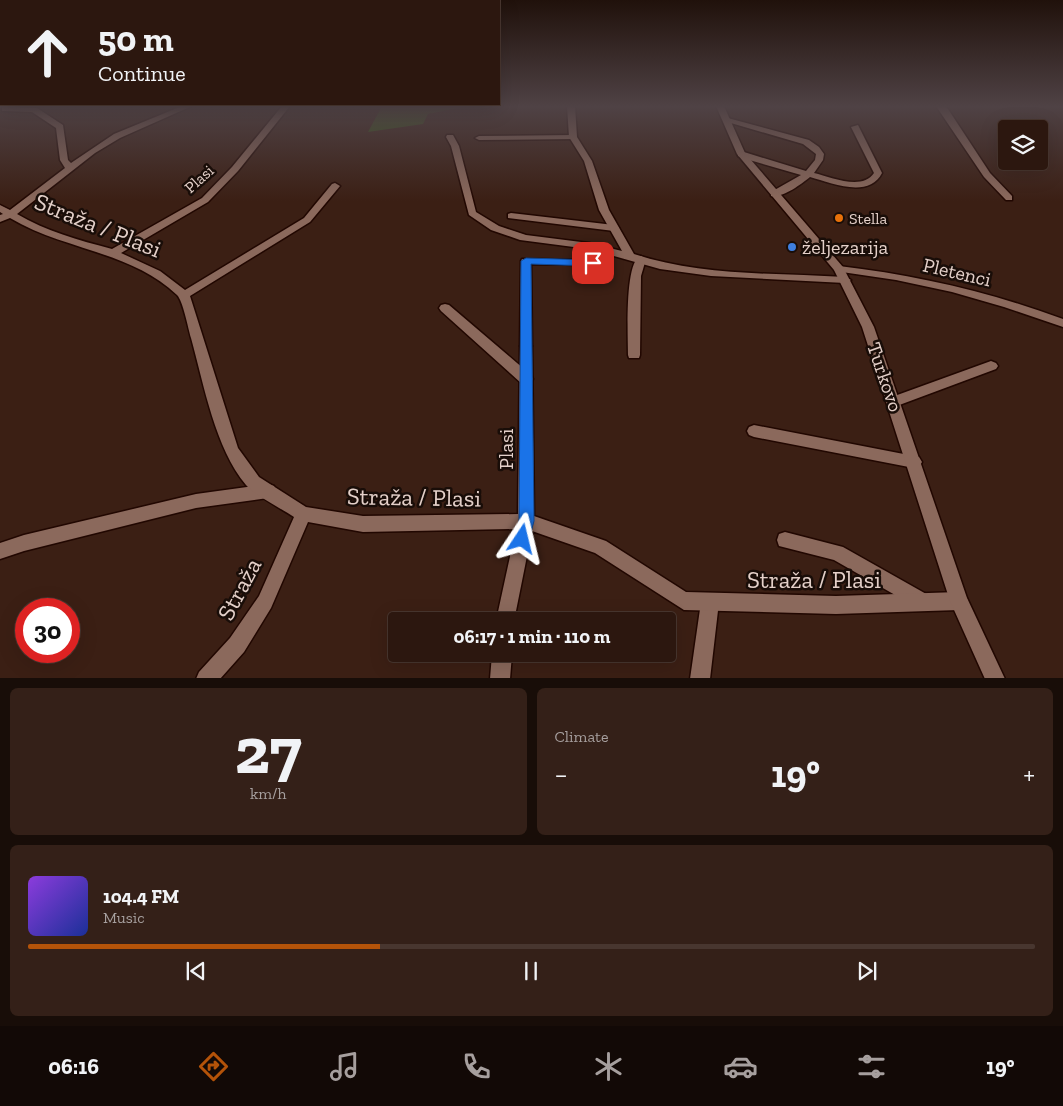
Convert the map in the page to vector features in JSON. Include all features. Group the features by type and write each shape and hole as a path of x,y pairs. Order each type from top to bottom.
{"street":[{"path":"61,138 64,160 69,167"},
{"path":"3,213 114,138"},
{"name":"Plasi","path":"114,253 206,200 260,138"},
{"name":"Pletenci","path":"450,138 455,146 472,214 495,228 524,238 602,249 635,257 660,266 711,273 842,275 869,272 977,293 1063,323"},
{"path":"478,138 512,138"},
{"path":"573,138 588,161 604,210 614,228 635,257 634,355"},
{"name":"Turkovo","path":"735,138 741,154 842,275 868,327 959,601 995,678"},
{"path":"774,194 809,174 821,158 812,145 791,138"},
{"path":"741,154 767,163 852,184 869,182 876,178 878,173 860,138"},
{"path":"963,138 987,174 1009,198"},
{"path":"184,295 307,220 335,186"},
{"name":"Straža / Plasi","path":"3,213 66,240 114,253 156,273 184,295 231,450 253,482 303,514 363,524 526,521 600,547 684,601 836,605 959,601"},
{"path":"512,216 614,228"},
{"name":"Plasi","path":"526,521 526,261 593,263 602,249"},
{"path":"445,308 526,378"},
{"path":"894,402 991,366"},
{"path":"754,431 914,462"},
{"path":"0,551 24,543 196,501 268,491"},
{"name":"Straža","path":"206,678 237,645 264,602 303,514"},
{"path":"507,612 526,521"},
{"path":"785,540 837,553 924,603"},
{"path":"700,678 710,602"},
{"path":"500,678 501,662"}],"place":[{"name":"Stella","path":"839,218"},
{"name":"željezarija","path":"792,247"}],"route":[{"path":"522,539 526,521 526,261 593,263"}]}
